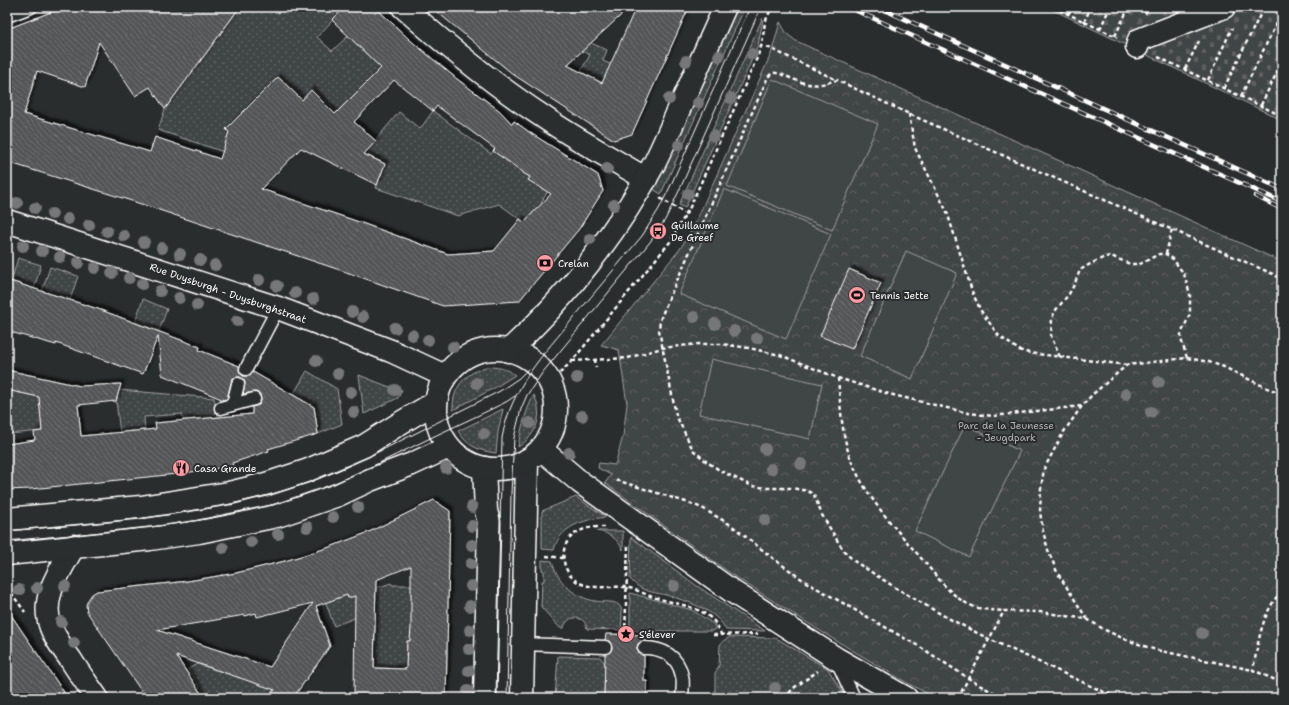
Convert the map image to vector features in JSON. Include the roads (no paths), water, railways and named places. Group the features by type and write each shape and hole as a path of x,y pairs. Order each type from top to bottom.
{"street":[{"path":"404,7 454,51 512,95 570,135 646,179"},
{"path":"508,351 534,326 589,263 622,219 646,179 662,148 725,7"},
{"path":"1137,47 1139,40 1202,11 1224,7"},
{"name":"Rue Duysburgh - Duysburghstraat","path":"7,221 278,308 391,352 445,376"},
{"path":"496,349 508,351 517,353 535,364 543,372 550,383 554,394 555,417 548,440 534,455 512,467 501,469 484,468 469,463 458,456 450,447 439,428 436,413 436,402 445,376 462,360 484,350 496,349"},
{"path":"7,519 164,504 229,493 266,484 306,471 364,446 436,402"},
{"path":"7,554 150,539 199,532 277,516 338,494 450,447"},
{"path":"534,455 573,476 628,522 733,592 837,659 906,698"},
{"path":"522,698 523,644 534,455"},
{"path":"484,468 486,511 489,522 485,698"},
{"path":"74,546 51,591 48,606 48,620 54,635 97,698"}],"lane":[{"path":"7,16 31,7"},
{"path":"246,369 278,308"},
{"path":"233,404 238,384"},
{"path":"220,408 254,399"},
{"path":"523,644 605,647"},
{"path":"644,648 655,648 662,650 674,660 682,676 682,698"},
{"path":"837,659 854,698"}],"tram line":[{"path":"496,698 502,438 506,420 521,387 540,358 642,236 659,209 750,7"},
{"path":"507,698 511,494 514,438 521,409 527,395 543,372 650,242 665,220 761,7"},
{"path":"7,531 138,519 236,503 285,490 320,478 370,456 427,428 500,391 519,378 528,369"},
{"path":"7,541 107,532 173,524 239,513 290,500 326,487 379,463 495,408 515,396"}],"railway":[{"path":"848,7 1282,202"},
{"path":"878,7 1282,189"},
{"path":"1255,196 1282,209"}],"place":[{"name":"Guillaume De Greef","path":"658,231"},
{"name":"Crelan","path":"545,263"},
{"name":"Tennis Jette","path":"857,295"},
{"name":"Casa Grande","path":"181,468"},
{"name":"S'élever","path":"626,634"}],"park label":[{"name":"Parc de la Jeunesse - Jeugdpark","path":"1006,430"}]}
